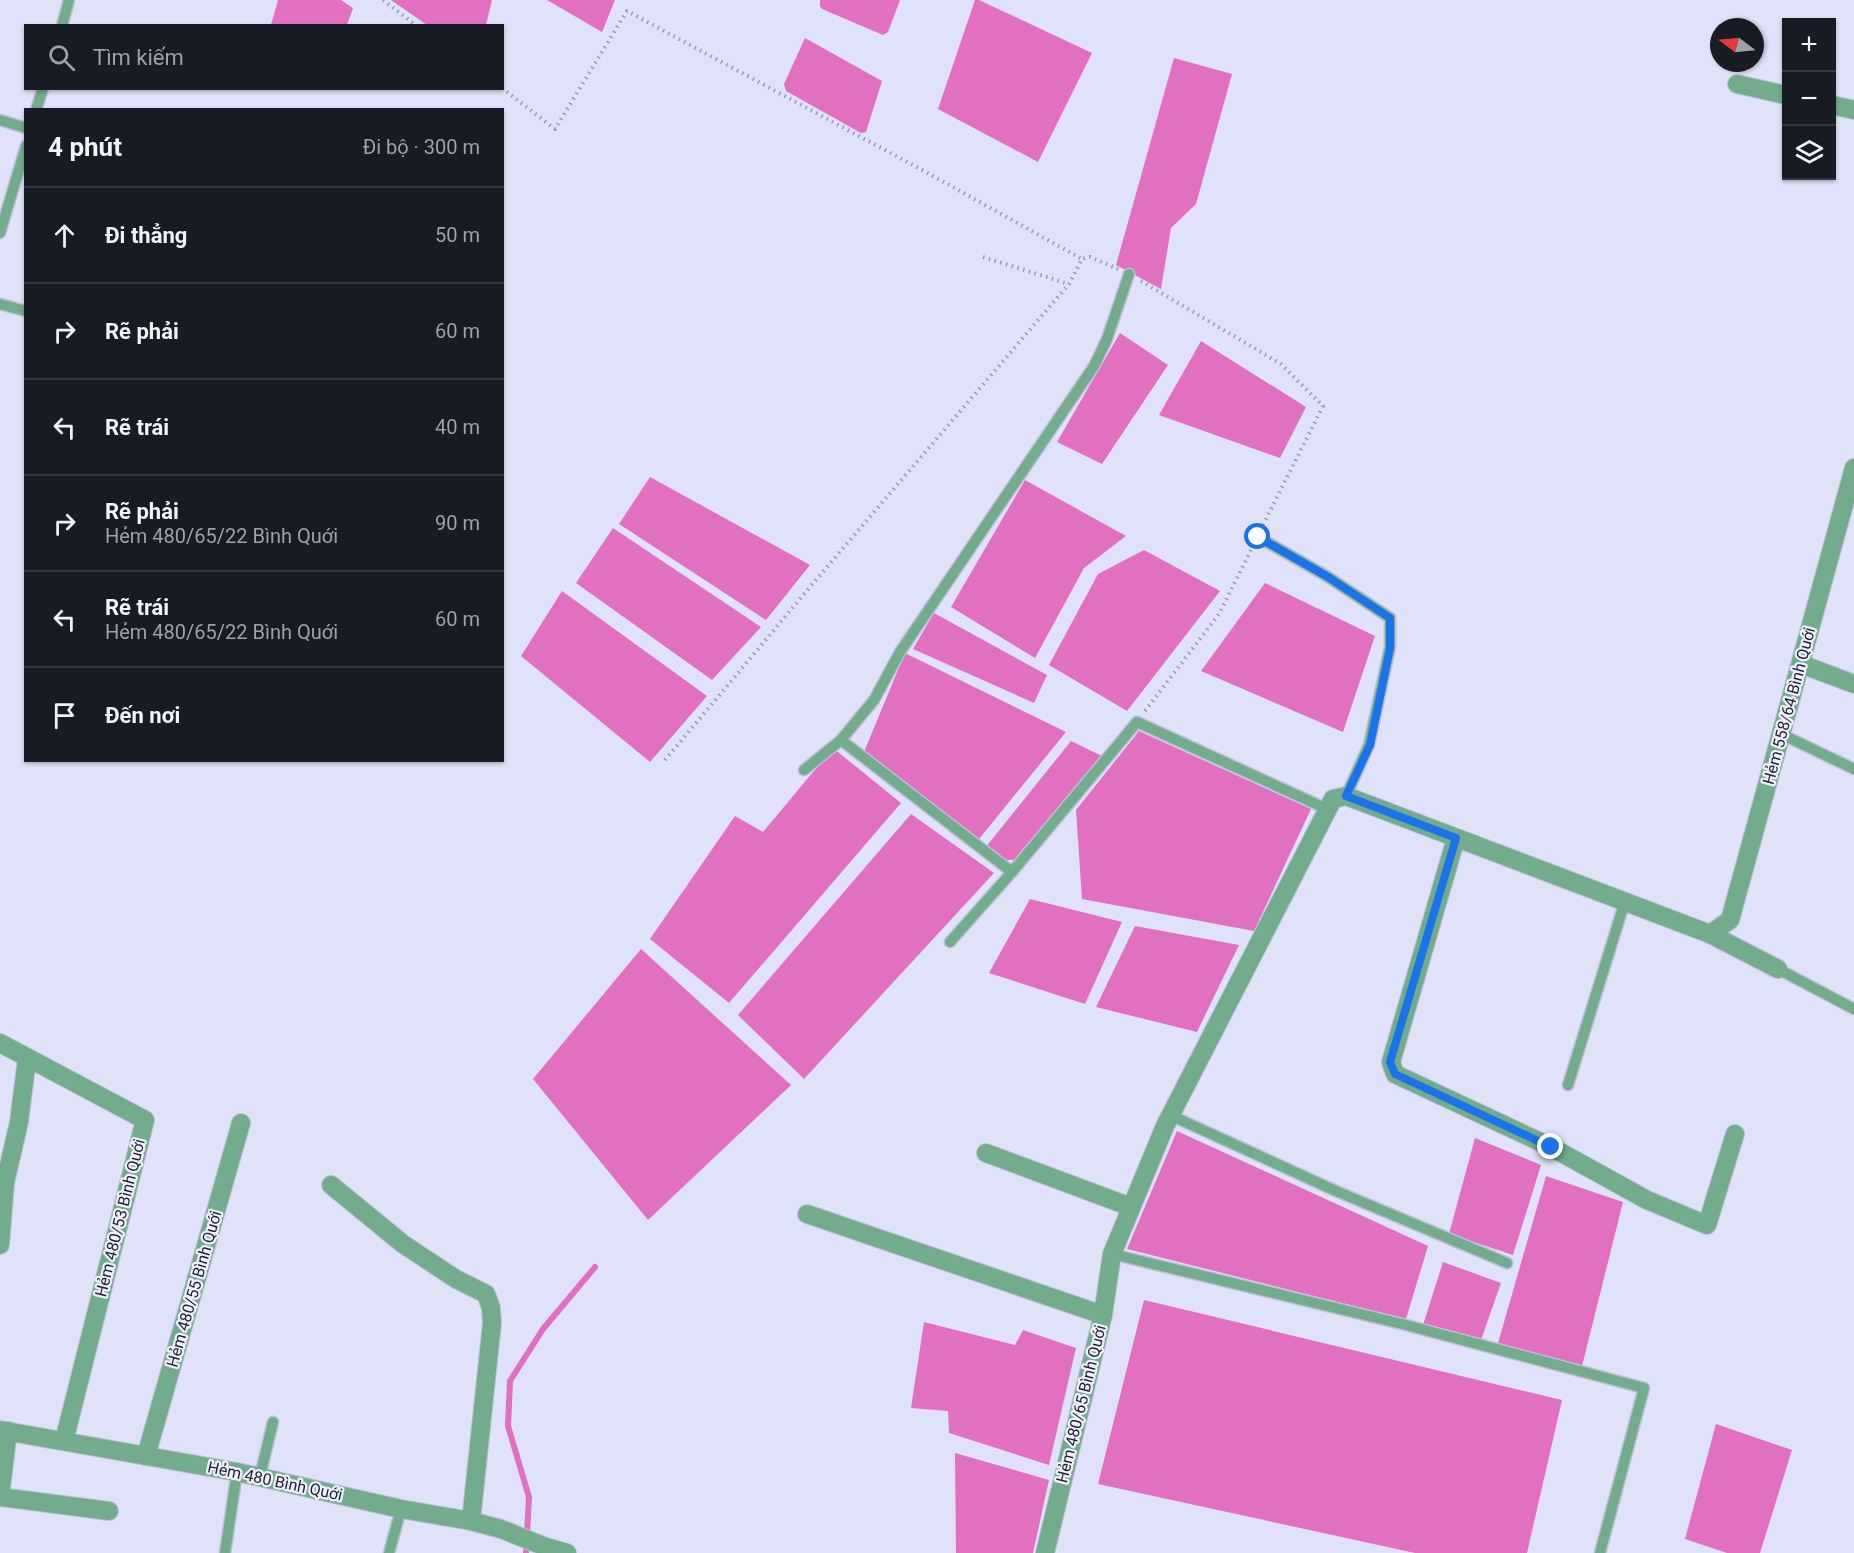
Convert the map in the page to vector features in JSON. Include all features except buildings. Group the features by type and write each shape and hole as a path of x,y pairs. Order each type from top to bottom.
{"street":[{"path":"1737,84 1782,94"},
{"path":"1836,106 1854,110"},
{"name":"Hẻm 558/64 Bình Quới","path":"1710,934 1730,920 1854,468"},
{"path":"1800,664 1854,684"},
{"path":"1327,809 1333,799 1346,796 1710,934 1778,969"},
{"name":"Hẻm 480/65 Bình Quới","path":"1044,1553 1103,1315 1112,1254 1170,1115 1327,809"},
{"path":"1456,838 1390,1062 1395,1074 1551,1147 1647,1200 1707,1225 1735,1134"},
{"name":"Hẻm 480/53 Bình Quới","path":"0,1043 145,1120 64,1441"},
{"path":"0,1245 5,1183 19,1122 27,1059"},
{"name":"Hẻm 480/55 Bình Quới","path":"146,1456 241,1123"},
{"path":"986,1153 1131,1208"},
{"path":"331,1185 403,1244 456,1279 486,1294 491,1308 492,1323 471,1521"},
{"path":"807,1214 1103,1315"},
{"path":"4,1430 0,1496 109,1511"},
{"name":"Hẻm 480 Bình Quới","path":"4,1430 260,1476 401,1509 471,1521 501,1529 567,1553"}],"lane":[{"path":"63,24 69,0"},
{"path":"37,108 42,90"},
{"path":"0,120 24,127"},
{"path":"0,233 4,205 24,151"},
{"path":"804,770 841,740 874,700 900,652 1094,366 1107,339 1129,274"},
{"path":"0,304 24,310"},
{"path":"1258,537 1328,577 1390,618 1390,648 1370,745 1346,796"},
{"path":"950,942 1012,872 1137,722 1327,809"},
{"path":"1781,734 1854,769"},
{"path":"841,740 1012,872"},
{"path":"1568,1085 1625,901"},
{"path":"1778,969 1854,1009"},
{"path":"1170,1115 1336,1191 1507,1263"},
{"path":"1112,1254 1402,1324 1644,1388 1600,1553"},
{"path":"260,1476 273,1422"},
{"path":"225,1553 237,1472"},
{"path":"389,1553 401,1509"}],"path":[{"path":"383,0 414,24"},
{"path":"504,90 555,129 627,12 924,171 1082,259 1090,257 1129,274 1281,364 1323,406 1219,615 1137,722"},
{"path":"983,256 1069,284"},
{"path":"665,760 822,572 1069,284 1082,259"}],"shaded area":[{"path":"278,0 341,0 353,8 347,24 271,24"},
{"path":"391,0 492,0 486,24 426,24"},
{"path":"547,0 615,0 602,32"},
{"path":"820,0 900,0 888,32 883,35 822,9"},
{"path":"975,0 1092,53 1038,162 938,109"},
{"path":"805,38 882,81 866,132 861,133 786,91 784,84"},
{"path":"1174,58 1232,74 1196,204 1171,228 1161,289 1116,265"},
{"path":"1120,333 1168,365 1102,464 1057,442"},
{"path":"1201,341 1306,407 1280,458 1159,415"},
{"path":"650,477 810,565 766,620 619,524"},
{"path":"1025,480 1126,536 1084,568 1035,658 951,607"},
{"path":"613,528 761,627 712,680 576,583"},
{"path":"1144,550 1220,591 1127,711 1049,665 1098,574"},
{"path":"1265,583 1375,636 1343,732 1201,671"},
{"path":"562,591 707,696 650,762 521,656"},
{"path":"934,613 1047,675 1034,703 913,649"},
{"path":"905,653 1066,732 979,839 864,752"},
{"path":"1139,731 1311,809 1254,931 1082,899 1076,810"},
{"path":"1071,741 1102,756 1016,860 1004,860 985,848"},
{"path":"833,748 901,803 729,1003 650,939 735,816 763,832"},
{"path":"911,814 994,873 804,1079 738,1015"},
{"path":"1030,899 1122,922 1085,1004 989,973"},
{"path":"1135,926 1239,945 1197,1032 1096,1007"},
{"path":"641,949 791,1085 648,1220 533,1079"},
{"path":"1177,1131 1428,1246 1406,1319 1127,1249"},
{"path":"1475,1138 1541,1165 1513,1255 1449,1234"},
{"path":"1546,1176 1623,1202 1582,1366 1498,1343"},
{"path":"1443,1262 1501,1283 1481,1340 1423,1325"},
{"path":"1144,1300 1562,1400 1527,1553 1415,1553 1098,1484"},
{"path":"924,1322 1015,1345 1023,1330 1076,1348 1049,1465 949,1433 948,1411 911,1408"},
{"path":"1716,1424 1792,1450 1760,1553 1727,1553 1685,1539"},
{"path":"955,1453 1049,1480 1033,1553 956,1553"}],"waterway":[{"path":"526,1553 529,1497 508,1426 510,1381 543,1329 595,1267"}],"route":[{"path":"1258,537 1328,577 1390,618 1390,648 1370,745 1346,796 1456,838 1390,1062 1395,1074 1551,1147"}]}
